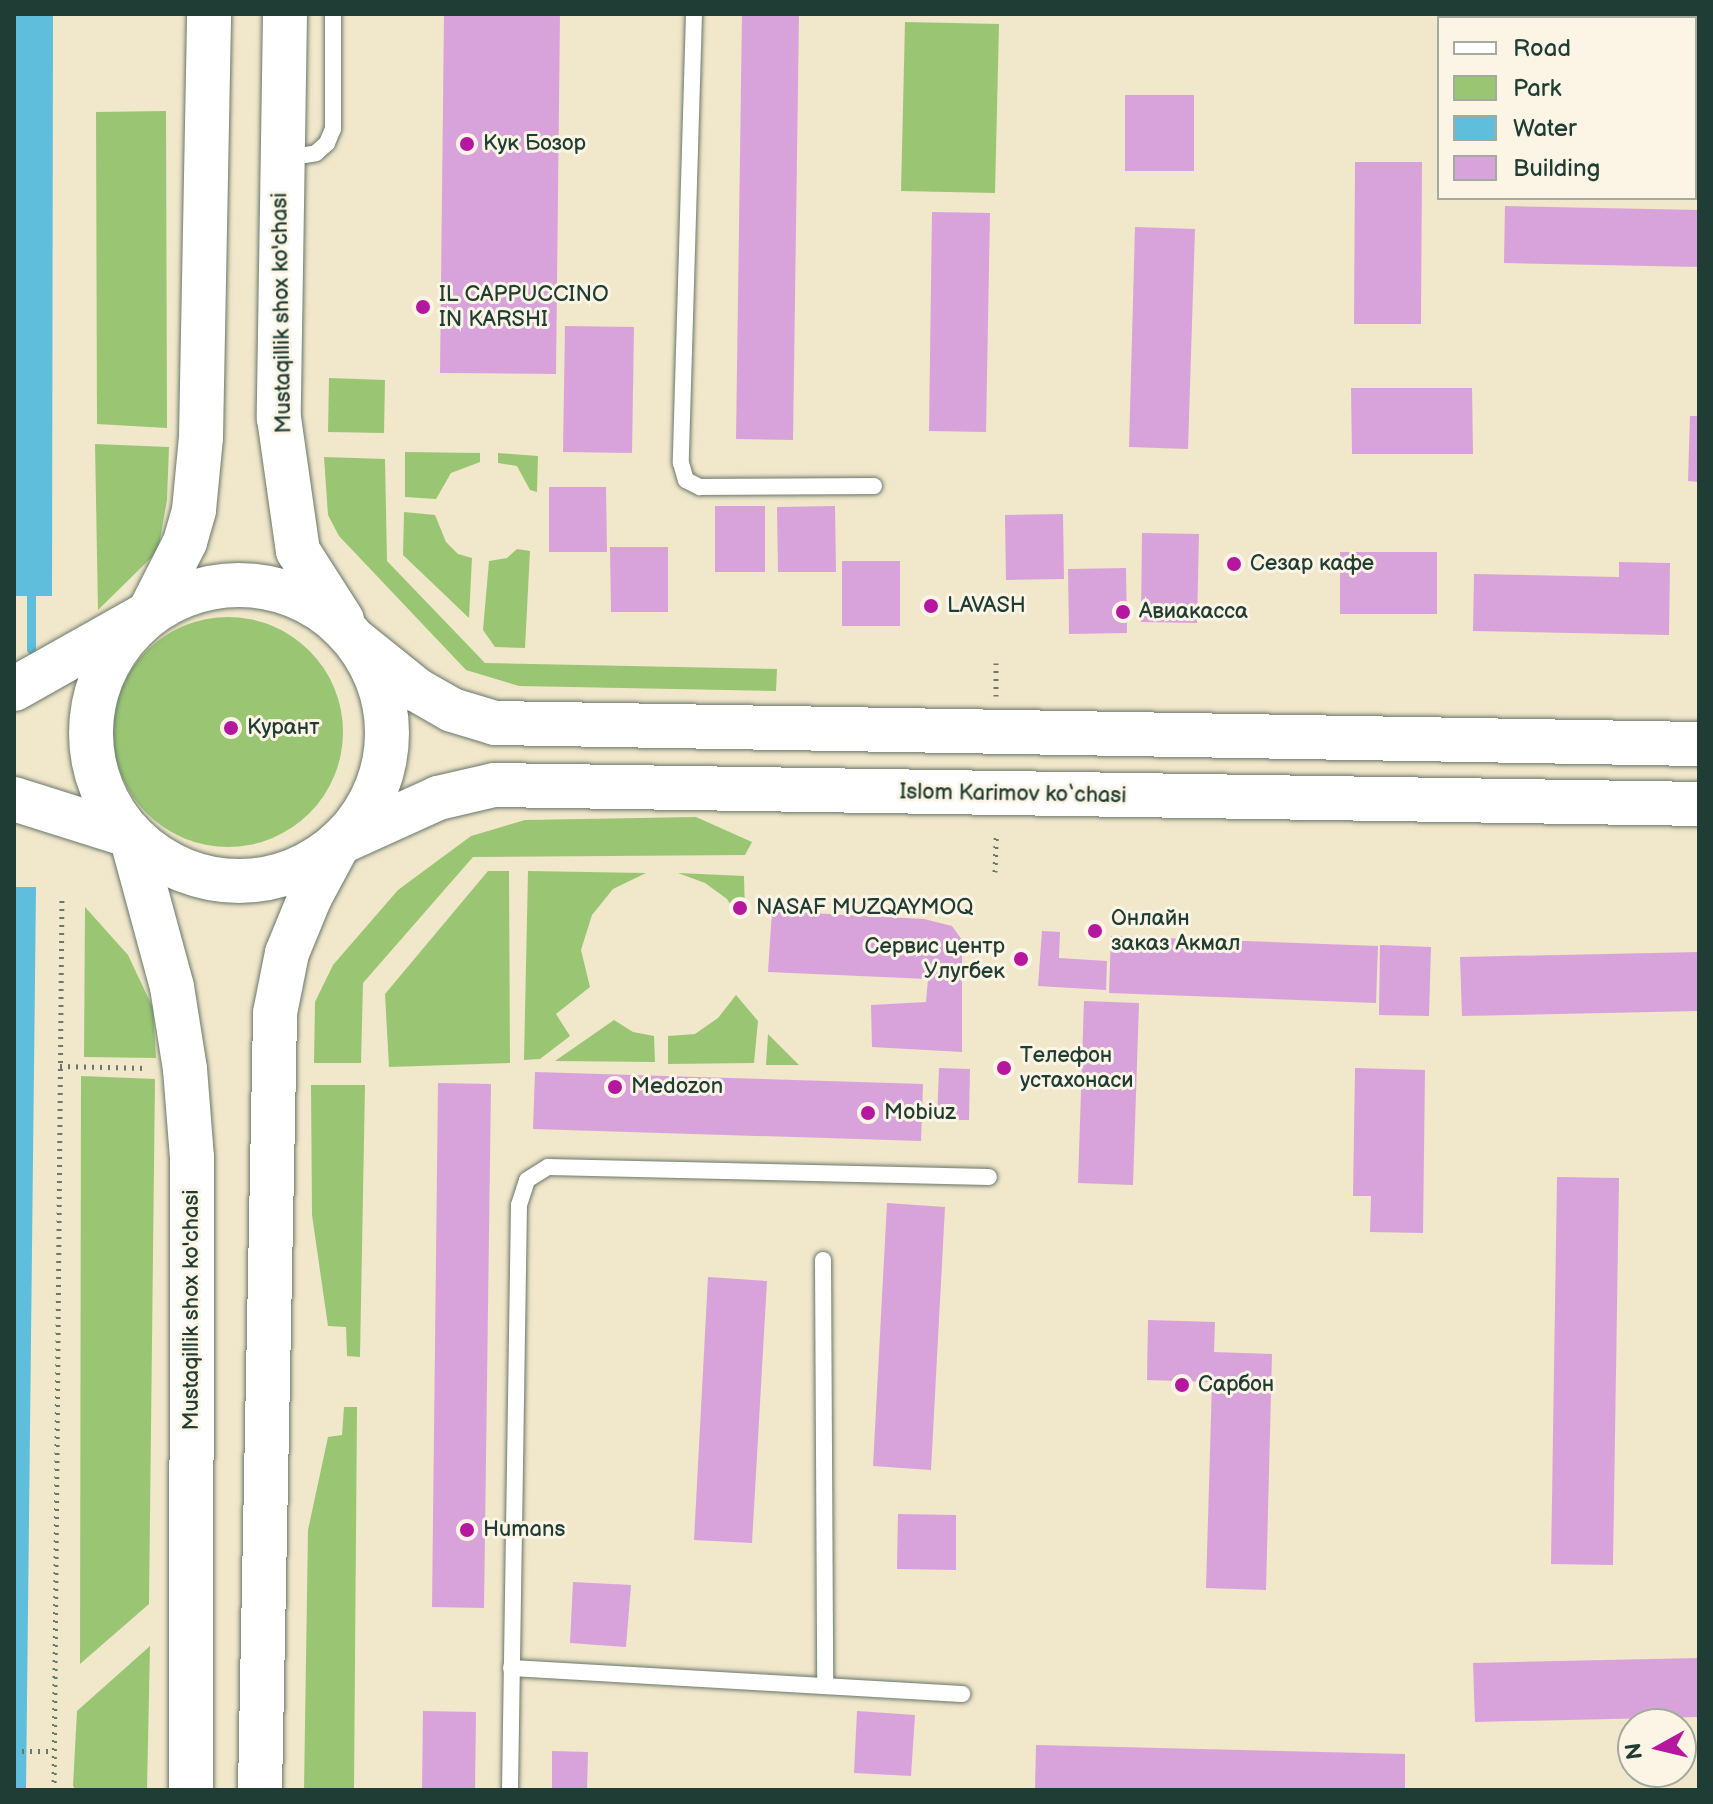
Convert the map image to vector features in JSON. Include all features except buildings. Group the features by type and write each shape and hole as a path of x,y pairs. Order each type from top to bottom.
{"main road":[{"path":"209,14 199,473 185,542 149,613 115,650 94,696 91,746 103,794 131,836 168,864 211,879 256,880 301,868 339,843"},
{"name":"Mustaqillik shox ko'chasi","path":"285,14 280,159 279,418 298,551 357,642"},
{"path":"14,689 190,592 235,583 281,590 323,610 417,690 452,710 495,723 1699,744"},
{"path":"260,1790 275,1013 287,953 310,897 339,843 367,808 383,768 387,724 378,681 357,642"},
{"name":"Islom Karimov ko‘chasi","path":"339,843 438,798 494,785 1699,804"},
{"path":"14,799 131,836"},
{"name":"Mustaqillik shox ko'chasi","path":"131,836 172,987 185,1069 192,1157 191,1790"}],"lane":[{"path":"280,159 316,153 327,143 333,129 333,14"},
{"path":"694,14 681,463 686,480 700,487 874,486"},
{"path":"510,1790 519,1205 527,1180 548,1167 989,1177"},
{"path":"823,1260 825,1686"},
{"path":"511,1668 962,1694"}],"path":[{"path":"996,663 996,705"},
{"path":"995,872 996,836"},
{"path":"54,1790 62,895"},
{"path":"60,1066 148,1068"},
{"path":"14,1751 54,1751"}],"green space":[{"path":"905,22 999,24 995,193 901,191"},
{"path":"166,111 167,428 97,424 96,112"},
{"path":"329,378 385,380 384,433 328,432"},
{"path":"95,444 169,447 167,500 158,551 98,610"},
{"path":"405,452 480,453 480,462 451,473 436,499 405,497"},
{"path":"498,453 538,456 537,492 530,490 517,466 498,463"},
{"path":"324,457 385,459 387,561 485,663 777,669 776,691 519,686 466,670 339,536 328,515"},
{"path":"404,512 435,515 446,542 458,554 472,558 469,618 403,555"},
{"path":"517,549 530,551 525,648 495,647 483,630 489,561 507,558"},
{"path":"228,617 250,619 272,626 309,651 334,688 341,710 341,754 334,776 309,813 272,838 250,845 228,847 206,845 184,838 147,813 122,776 115,754 113,732 115,710 122,688 147,651 184,626 206,619"},
{"path":"696,817 752,842 745,855 473,857 363,983 361,1063 314,1063 315,1002 333,965 398,890 471,836 525,820"},
{"path":"488,871 509,871 510,1063 389,1067 385,994"},
{"path":"528,871 646,873 613,889 592,915 581,950 590,987 556,1014 570,1036 540,1059 524,1060"},
{"path":"678,873 744,876 745,916 738,917 727,899 705,883"},
{"path":"85,907 128,955 153,1008 156,1058 84,1057"},
{"path":"736,995 758,1021 754,1063 668,1064 668,1036 695,1034 718,1018"},
{"path":"614,1020 633,1032 654,1036 655,1062 555,1061"},
{"path":"768,1034 799,1065 766,1065"},
{"path":"81,1076 155,1079 149,1604 80,1664"},
{"path":"311,1085 365,1085 360,1357 347,1356 346,1327 328,1326 312,1215"},
{"path":"344,1407 357,1407 354,1790 304,1790 308,1530 328,1437 342,1435"},
{"path":"150,1646 147,1790 76,1790 73,1786 77,1711"}],"water":[{"path":"14,14 53,14 52,596 14,596"},
{"path":"14,887 36,887 26,1790 14,1790"}],"waterway":[{"path":"31,585 31,649"}],"place":[{"name":"Кук Бозор","path":"467,144"},
{"name":"IL CAPPUCCINO IN KARSHI","path":"423,307"},
{"name":"Сезар кафе","path":"1234,564"},
{"name":"LAVASH","path":"931,606"},
{"name":"Авиакасса","path":"1123,612"},
{"name":"Курант","path":"231,728"},
{"name":"NASAF MUZQAYMOQ","path":"740,908"},
{"name":"Онлайн заказ Акмал","path":"1095,931"},
{"name":"Сервис центр Улугбек","path":"1021,959"},
{"name":"Телефон устахонаси","path":"1004,1068"},
{"name":"Medozon","path":"615,1087"},
{"name":"Mobiuz","path":"868,1113"},
{"name":"Сарбон","path":"1182,1385"},
{"name":"Humans","path":"467,1530"}]}
